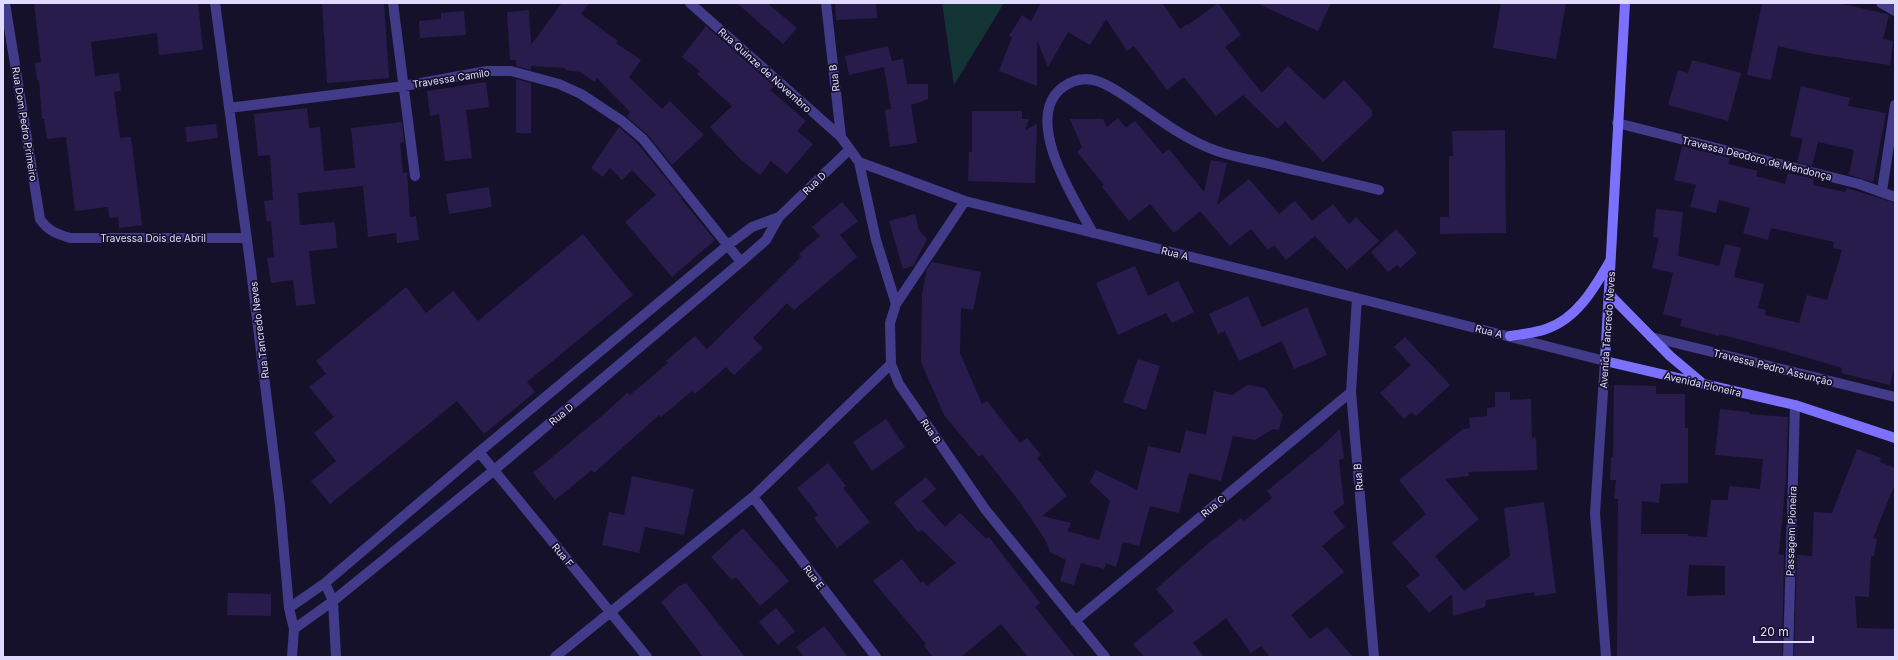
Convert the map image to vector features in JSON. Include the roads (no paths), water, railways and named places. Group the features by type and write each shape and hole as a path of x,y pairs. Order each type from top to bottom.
{"street":[{"name":"Rua Dom Pedro Primeiro","path":"5,3 40,219 51,231 59,235"},
{"name":"Rua Tancredo Neves","path":"215,3 247,238 280,506 289,608 294,629 292,657"},
{"path":"394,3 415,176"},
{"name":"Rua Quinze de Novembro","path":"690,3 841,137"},
{"name":"Rua B","path":"826,3 841,137"},
{"name":"Avenida Tancredo Neves","path":"1606,657 1595,513 1610,295 1617,123 1625,3"},
{"path":"1881,3 1895,10"},
{"name":"Travessa Camilo","path":"229,108 404,86 487,71 511,71 559,84 581,94 622,121 642,139 741,262"},
{"path":"1093,233 1063,179 1052,153 1048,127 1050,106 1057,91 1069,82 1082,79 1096,81 1118,91 1183,135 1216,151 1379,190"},
{"path":"1882,191 1895,105"},
{"name":"Travessa Deodoro de Mendonça","path":"1617,123 1859,184 1882,191 1895,197"},
{"path":"841,137 859,162 876,240 896,304"},
{"name":"Rua D","path":"294,629 333,601 493,471 741,262 766,240 779,217 850,149"},
{"name":"Rua A","path":"859,162 965,201 1510,336"},
{"name":"Rua B","path":"965,201 896,304 890,322 891,364 899,384 985,509 1105,657"},
{"name":"Rua D","path":"289,608 325,583 479,452 728,245 752,227 779,217"},
{"name":"Travessa Dois de Abril","path":"59,235 70,238 247,238"},
{"path":"1510,336 1547,329 1570,315 1594,290 1611,259"},
{"path":"1610,295 1670,356 1702,383"},
{"name":"Rua B","path":"1357,298 1351,392 1374,657"},
{"name":"Avenida Pioneira","path":"1510,336 1605,361 1795,405 1895,438"},
{"name":"Travessa Pedro Assunção","path":"1652,337 1895,397"},
{"path":"555,657 753,496 891,364"},
{"name":"Rua C","path":"1075,621 1351,392"},
{"name":"Passagem Pioneira","path":"1788,657 1795,405"},
{"name":"Rua F","path":"479,452 493,471 647,657"},
{"name":"Rua E","path":"753,496 876,657"},
{"path":"325,583 333,601 336,657"}]}
